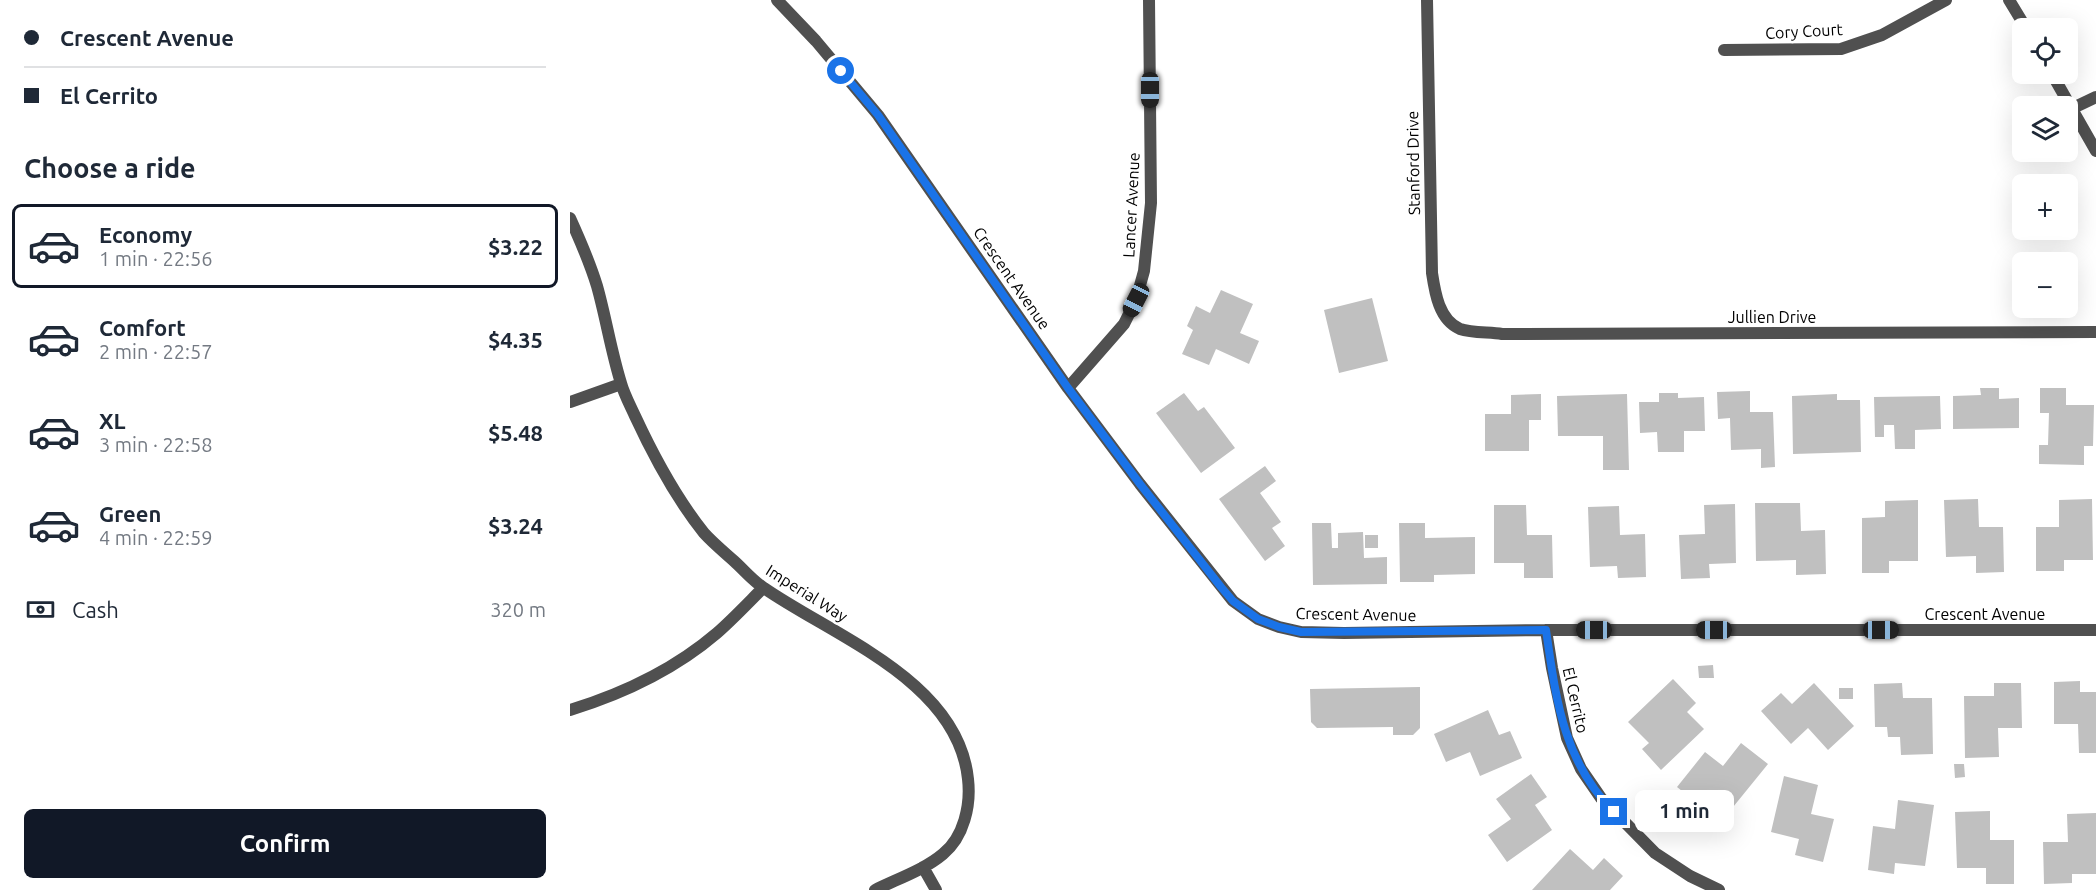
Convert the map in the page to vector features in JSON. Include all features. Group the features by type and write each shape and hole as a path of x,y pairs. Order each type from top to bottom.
{"street":[{"name":"Crescent Avenue","path":"777,0 816,41 878,115 1068,388 1140,484 1233,601 1258,619 1301,632 2096,630"},
{"name":"Lancer Avenue","path":"1068,388 1124,324 1136,300 1144,271 1150,202 1149,0"},
{"name":"Stanford Drive","path":"1427,0 1432,273 1437,302 1449,322"},
{"name":"Cory Court","path":"1724,50 1841,49 1882,35 1946,0"},
{"path":"2009,0 2020,18"},
{"path":"2078,106 2096,97"},
{"path":"2078,117 2096,151"},
{"name":"Imperial Way","path":"570,218 597,286 621,384 669,482 705,534 763,588 893,668 918,689 942,715 956,735 966,759 969,786 967,811 960,832 944,853 923,867 875,890"},
{"name":"Jullien Drive","path":"1449,322 1461,329 1502,334 2096,332"},
{"path":"570,402 621,384"},
{"path":"570,710 606,699 671,666 717,633 763,588"},
{"name":"El Cerrito","path":"1546,630 1567,738 1581,770 1601,798 1655,853 1690,876 1719,890"},
{"path":"923,867 936,890"}],"building":[{"path":"1221,290 1253,304 1240,333 1259,341 1249,364 1216,349 1209,365 1182,354 1193,330 1187,326 1196,306 1210,313"},
{"path":"1372,298 1388,361 1339,373 1324,310"},
{"path":"1980,388 1999,388 1999,399 2019,398 2019,428 1953,429 1953,396 1981,395"},
{"path":"2040,388 2066,388 2066,405 2094,405 2093,446 2084,446 2084,465 2039,464 2039,445 2048,445 2049,413 2040,413"},
{"path":"1750,391 1750,412 1773,412 1775,467 1761,468 1761,449 1731,450 1730,418 1718,419 1717,392"},
{"path":"1184,393 1198,411 1204,407 1235,448 1201,473 1156,413"},
{"path":"1659,393 1678,393 1678,398 1704,397 1705,431 1684,431 1684,452 1658,452 1657,432 1640,433 1639,402 1659,402"},
{"path":"1541,394 1541,420 1529,420 1529,451 1485,451 1485,414 1511,414 1511,395"},
{"path":"1627,394 1629,470 1603,470 1603,436 1558,436 1557,396"},
{"path":"1837,394 1837,400 1860,400 1861,452 1793,454 1792,396"},
{"path":"1940,396 1941,429 1915,430 1915,449 1895,449 1894,425 1884,425 1884,437 1875,437 1874,397"},
{"path":"1265,466 1276,481 1260,493 1281,522 1272,528 1285,546 1265,561 1219,499"},
{"path":"1978,499 1979,527 2003,527 2004,572 1976,573 1976,556 1946,557 1944,500"},
{"path":"2092,499 2093,560 2064,560 2064,571 2036,571 2036,527 2059,527 2059,500"},
{"path":"1918,500 1918,561 1889,561 1889,573 1862,573 1862,518 1885,517 1885,501"},
{"path":"1755,503 1800,503 1801,531 1825,530 1826,574 1796,575 1796,560 1756,561"},
{"path":"1735,504 1736,563 1709,564 1710,578 1681,579 1679,535 1705,534 1704,505"},
{"path":"1494,505 1526,505 1527,535 1552,535 1553,578 1524,578 1524,563 1494,563"},
{"path":"1619,506 1620,535 1645,534 1646,577 1618,578 1617,566 1590,567 1588,507"},
{"path":"1312,523 1331,523 1332,548 1338,548 1338,533 1363,532 1364,558 1387,557 1387,584 1313,585"},
{"path":"1399,523 1425,523 1425,538 1475,537 1475,574 1434,575 1434,582 1400,582"},
{"path":"1365,535 1378,535 1378,548 1365,548"},
{"path":"1713,665 1714,678 1699,678 1698,666"},
{"path":"1673,679 1696,703 1687,712 1704,729 1661,770 1642,749 1649,743 1628,722"},
{"path":"2080,681 2080,692 2096,692 2096,753 2079,753 2078,724 2054,724 2054,682"},
{"path":"1814,683 1854,726 1828,750 1808,728 1791,744 1761,711 1781,693 1792,704"},
{"path":"1902,683 1903,698 1932,698 1933,754 1901,755 1900,737 1888,737 1887,727 1875,727 1874,684"},
{"path":"1994,683 2021,683 2022,728 1998,728 1999,757 1965,758 1964,696 1994,696"},
{"path":"1420,687 1420,728 1413,735 1393,735 1393,727 1317,728 1311,722 1310,689"},
{"path":"1839,688 1853,688 1853,699 1839,699"},
{"path":"1488,710 1499,735 1510,731 1522,758 1480,776 1470,752 1446,762 1434,734"},
{"path":"1741,743 1768,764 1729,812 1706,794 1698,804 1677,787 1705,752 1723,766"},
{"path":"1954,764 1964,764 1965,777 1955,778"},
{"path":"1531,774 1547,797 1535,805 1552,830 1507,862 1488,835 1511,819 1496,799"},
{"path":"1784,776 1818,785 1811,814 1834,819 1823,862 1795,855 1799,839 1771,832"},
{"path":"1898,800 1934,805 1925,866 1895,863 1894,874 1868,870 1873,826 1895,829"},
{"path":"1990,811 1990,840 2014,840 2014,884 1986,884 1986,868 1957,868 1955,812"},
{"path":"2096,813 2096,874 2072,874 2072,883 2044,884 2043,842 2068,842 2067,814"},
{"path":"1570,849 1593,870 1604,858 1623,876 1610,890 1532,890"}],"route":[{"path":"841,71 878,115 1068,388 1140,484 1233,601 1258,619 1301,632 1546,630 1567,738 1581,770 1614,812"}]}
